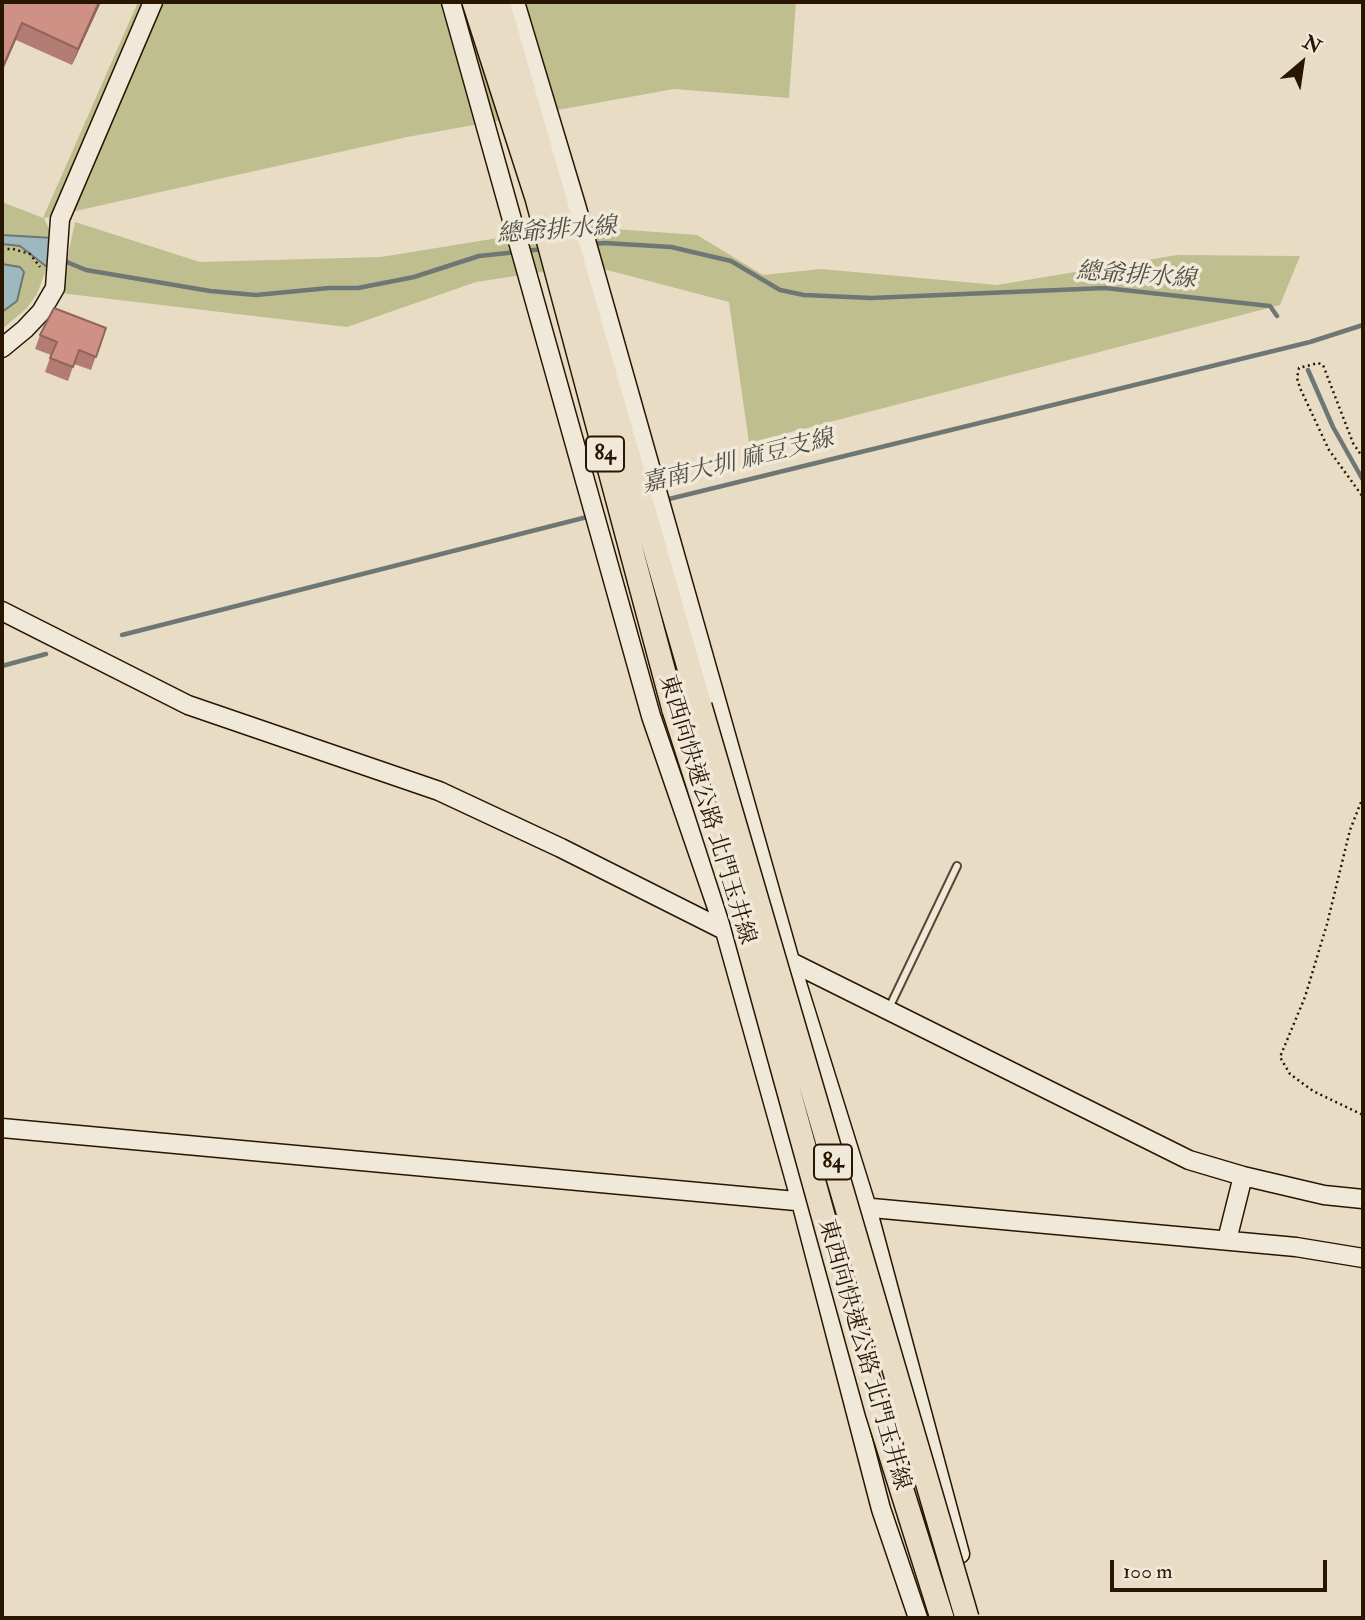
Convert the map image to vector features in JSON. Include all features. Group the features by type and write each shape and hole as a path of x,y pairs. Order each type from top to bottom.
{"highway":[{"name":"東西向快速公路 北門玉井線","path":"474,2 556,200 674,710 741,918 877,1411 942,1618"},
{"name":"東西向快速公路 北門玉井線","path":"498,2 967,1618"}],"main road":[{"path":"2,348 41,312 55,288 60,219 153,2"},
{"path":"451,2 651,716 725,930 801,1202 881,1509 918,1618"},
{"path":"515,2 556,200 716,706 790,961 867,1208 977,1618"},
{"path":"2,600 76,648"},
{"path":"2,611 188,705 439,790 889,1008 1189,1160 1242,1176 1325,1195 1363,1199"},
{"path":"2,1128 1227,1240 1296,1247 1363,1258"},
{"path":"1227,1240 1242,1176"}],"lane":[{"path":"889,1008 957,866"}],"path":[{"path":"2,249 30,254"},
{"path":"1363,458 1353,443 1323,365 1318,363 1299,368 1297,378 1300,388 1329,450 1363,497"},
{"path":"1363,797 1350,830 1305,997 1280,1057 1290,1074 1313,1091 1363,1115"}],"green space":[{"path":"138,2 796,2 789,98 674,89 407,137 44,218 53,238 47,267 37,294 27,308 2,329 2,202 43,218"},
{"path":"75,222 200,262 381,257 572,226 697,235 763,275 821,269 997,285 1177,255 1300,256 1280,305 749,443 729,302 588,265 476,282 347,327 60,293"}],"water":[{"path":"2,235 53,238 47,267 20,246 2,244"},
{"path":"2,264 20,267 24,272 17,301 2,312"}],"building":[{"path":"2,2 99,2 78,49 22,23 2,69"},
{"path":"54,308 106,328 96,357 79,350 73,367 50,358 57,342 40,335"}],"waterway":[{"name":"總爺排水線","path":"591,244 671,247 731,261 780,290 804,295 871,298 1105,288 1270,306 1277,316"},
{"name":"總爺排水線","path":"525,251 544,249"},
{"name":"總爺排水線","path":"62,260 86,270 210,291 256,295 358,288 414,277 479,256 517,252"},
{"name":"嘉南大圳 麻豆支線","path":"665,500 1310,342 1363,325"},
{"name":"總爺排水線","path":"1308,370 1333,427 1363,480"},
{"name":"嘉南大圳 麻豆支線","path":"122,635 591,516"},
{"name":"嘉南大圳 麻豆支線","path":"2,666 46,654"}]}
